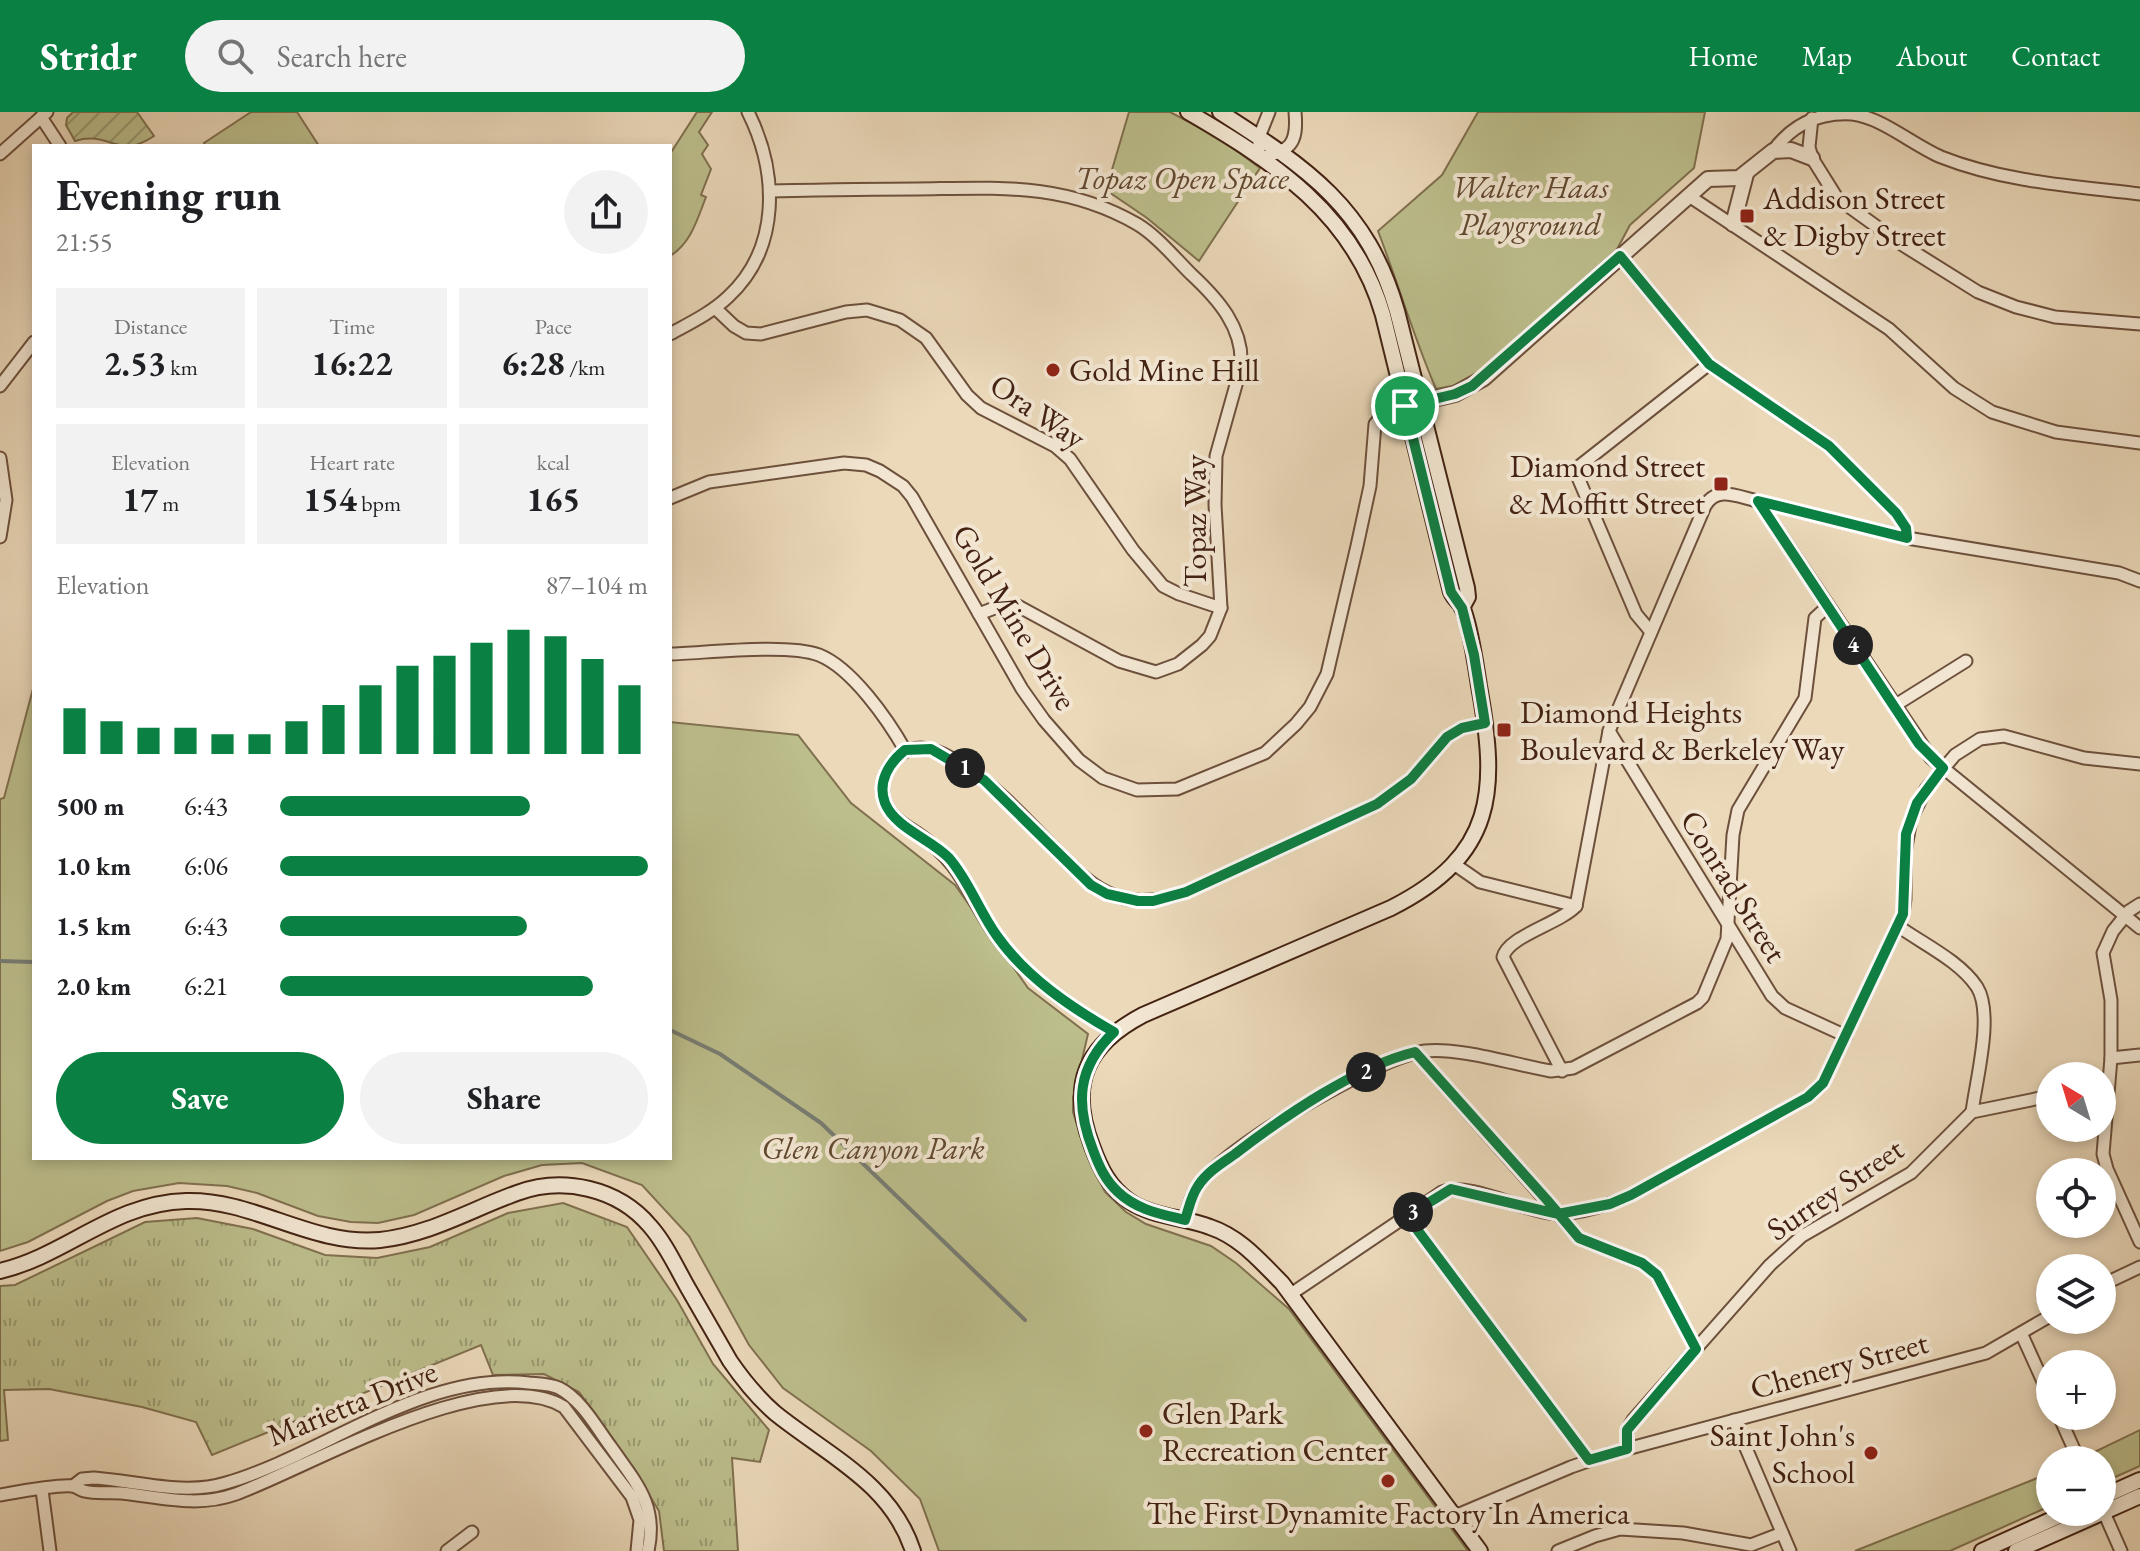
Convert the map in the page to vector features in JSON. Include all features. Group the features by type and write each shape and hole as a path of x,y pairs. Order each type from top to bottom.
{"main road":[{"path":"1188,112 1259,158 1319,205 1361,259 1377,294 1451,592 1462,608 1474,655 1485,723 1489,790 1473,836 1454,864 1421,891 1391,908 1143,1015 1114,1032 1095,1052 1084,1077 1081,1105 1086,1133 1100,1169 1118,1192 1144,1210 1211,1227 1236,1240 1291,1294 1392,1436 1480,1551"},
{"path":"1220,112 1281,153 1331,193 1355,220 1374,250 1391,289 1467,588 1468,597 1462,608"},
{"path":"1421,402 1455,394 1484,378 1708,179 1739,178 1773,151 1791,150 1812,158"},
{"path":"1733,224 1746,174"},
{"path":"0,1271 31,1261 119,1215 171,1202 223,1203 252,1210 313,1233 368,1240 418,1232 529,1189 570,1186 594,1190 630,1207 650,1225 738,1373 773,1411 881,1494 904,1526 913,1551"},
{"path":"2116,1496 2140,1480"},
{"path":"2116,1502 2140,1496"},
{"path":"1982,1551 2037,1526"},
{"path":"2016,1551 2063,1526"}],"street":[{"path":"672,333 715,308 739,286 759,254 769,214 770,191 765,153 748,112"},
{"path":"1269,112 1259,137 1259,158 1289,148 1294,138 1295,112"},
{"path":"1773,151 1784,136 1812,118 1853,114 1867,118 1941,157 2006,178 2140,194"},
{"path":"0,154 44,115 59,144"},
{"path":"1812,118 1809,147 1812,158 1837,198 1898,242 1978,292 2016,307 2055,317 2140,324"},
{"name":"Topaz Way","path":"770,191 1033,188 1100,205 1139,225 1151,235 1201,283 1229,316 1242,353 1241,367 1216,456 1221,608 1210,636 1178,664 1156,672 1119,661 1018,606 997,607 979,614"},
{"path":"1689,196 1889,329 1954,388 1992,412 2056,432 2140,443"},
{"path":"1620,256 1709,364 1829,446 1896,513 1906,528 1907,538"},
{"name":"Ora Way","path":"715,308 746,333 761,334 846,312 867,310 900,320 926,338 959,384 981,408 1055,446 1070,459 1133,550 1163,586 1221,608"},
{"path":"0,386 32,345"},
{"path":"1651,632 1636,614 1577,475 1577,468 1709,364"},
{"path":"1405,406 1421,402"},
{"name":"Gold Mine Drive","path":"672,497 709,482 831,463 866,465 892,477 912,497 1022,689 1079,760 1103,778 1137,790 1177,789 1248,761 1281,740 1320,690 1327,674 1370,486 1375,424 1382,416 1405,406"},
{"path":"0,458 6,500 0,537"},
{"path":"1562,1071 1503,957 1509,946 1560,919 1576,906 1609,731 1708,500 1722,492 1907,538 2119,573 2140,581"},
{"path":"1758,501 1925,751 2140,928"},
{"path":"1185,1220 1198,1186 1208,1174 1302,1107 1390,1060 1415,1052 1447,1051 1562,1071 1697,1003 1703,997 1724,951 1733,835 1738,810 1805,698 1815,618 1827,607"},
{"path":"672,654 787,650 821,656 856,685 886,719 905,750"},
{"path":"1894,706 1966,661"},
{"path":"1114,1032 1064,1000 1025,968 996,935 968,884 947,856 892,815 882,792 884,779 896,757 905,750 931,749 984,780 1091,885 1122,899 1153,901 1186,892 1377,804 1411,779 1447,737 1462,728 1485,723"},
{"name":"Conrad Street","path":"1609,731 1727,927 1778,1003 1846,1036"},
{"path":"1291,1294 1451,1189 1558,1214 1620,1200 1808,1097 1823,1083 1898,926 1905,899 1906,834 1917,803 1943,768 1968,744 2004,736 2084,758 2140,764"},
{"path":"1454,864 1480,882 1576,906"},
{"path":"2110,1062 2111,1000 2103,953 2108,938 2125,916 2140,904"},
{"path":"1898,926 1960,969 1978,989 1984,1016 1972,1112 2036,1099"},
{"path":"1415,1052 1579,1238 1642,1263 1657,1275 1696,1349"},
{"path":"2111,1058 2140,1055"},
{"name":"Surrey Street","path":"1627,1449 1627,1430 1786,1249 1821,1224 1911,1173 1972,1112"},
{"path":"2103,1142 2104,1162 2140,1242"},
{"path":"1407,1216 1589,1460"},
{"path":"2116,1278 2140,1267"},
{"name":"Chenery Street","path":"1455,1516 1589,1460 1986,1353 2036,1324"},
{"path":"2021,1333 2036,1366"},
{"name":"Marietta Drive","path":"0,1495 73,1486 82,1479 94,1478 177,1488 211,1487 228,1483 433,1395 477,1384 513,1380 559,1388 583,1408 646,1498 650,1510 645,1534 637,1551"},
{"name":"Marietta Drive","path":"73,1486 84,1491 176,1501 214,1500 249,1489 434,1411 476,1401 529,1395 554,1401 572,1416 632,1497 648,1551"},
{"path":"1734,1420 1790,1551"},
{"path":"42,1490 50,1551"},
{"path":"2111,1526 2121,1551"},
{"path":"1558,1551 1620,1529 1683,1533 1751,1545 1782,1533"},
{"path":"447,1551 472,1532"}],"green space":[{"path":"73,112 137,112 154,136 138,144 115,144 97,139 75,141 66,125 67,118"},
{"path":"251,112 297,112 318,144 205,144"},
{"path":"697,112 712,112 699,132 708,145 702,154 711,169 701,195 706,197 688,238 672,255 672,151"},
{"name":"Topaz Open Space","path":"1129,112 1170,112 1218,137 1260,168 1199,261 1147,218 1106,190"},
{"name":"Walter Haas Playground","path":"1478,112 1705,112 1694,168 1630,225 1615,253 1478,374 1457,385 1436,389 1378,231 1442,175"},
{"name":"Glen Canyon Park","path":"32,693 32,1160 672,1160 672,722 798,735 851,803 955,885 1028,988 1088,1034 1073,1098 1073,1112 1086,1153 1105,1192 1126,1212 1146,1224 1211,1246 1236,1263 1289,1309 1468,1551 939,1551 920,1499 871,1451 783,1388 749,1345 689,1236 642,1185 582,1163 542,1165 504,1176 414,1215 378,1223 318,1216 257,1193 227,1186 179,1183 133,1191 28,1242 0,1251 0,799 4,798"},
{"path":"563,1203 627,1227 677,1300 713,1364 769,1430 760,1462 732,1458 738,1551 664,1551 659,1511 624,1454 579,1392 544,1374 493,1375 481,1345 212,1455 196,1422 142,1407 49,1389 4,1390 8,1440 0,1441 0,1286 15,1285 145,1222 197,1218 253,1229 325,1255 377,1258 430,1247 508,1213"},
{"path":"2140,1430 2140,1466 2116,1477 2116,1446 2107,1446"},
{"path":"2036,1479 2036,1512 1950,1551 1855,1551"}],"waterway":[{"path":"0,961 32,962"},
{"path":"672,1031 720,1054 821,1123 1025,1320"}],"place":[{"name":"Addison Street & Digby Street","path":"1747,216"},
{"name":"Gold Mine Hill","path":"1053,370"},
{"name":"Diamond Street & Moffitt Street","path":"1721,484"},
{"name":"Diamond Heights Boulevard & Berkeley Way","path":"1504,730"},
{"name":"Glen Park Recreation Center","path":"1146,1431"},
{"name":"Saint John's School","path":"1871,1453"},
{"name":"The First Dynamite Factory In America","path":"1388,1481"}],"route":[{"path":"1405,406 1451,592 1462,608 1474,655 1485,723 1462,728 1447,737 1411,779 1395,792 1357,814 1186,892 1153,901 1122,899 1091,885 1004,797 984,780 931,749 905,750 896,757 889,766 882,792 892,815 947,856 968,884 996,935 1025,968 1064,1000 1114,1032 1095,1052 1089,1064 1084,1077 1081,1105 1086,1133 1100,1169 1130,1202 1144,1210 1185,1220 1190,1201 1208,1174 1276,1124 1360,1075 1415,1052 1547,1200 1558,1214 1579,1238 1642,1263 1657,1275 1696,1349 1633,1420 1627,1430 1627,1449 1589,1460 1407,1216 1451,1189 1558,1214 1610,1204 1808,1097 1823,1083 1903,914 1906,834 1917,803 1943,768 1919,744 1758,501 1907,538 1906,528 1896,513 1829,446 1709,364 1620,256 1484,378 1455,394 1405,406"}]}
